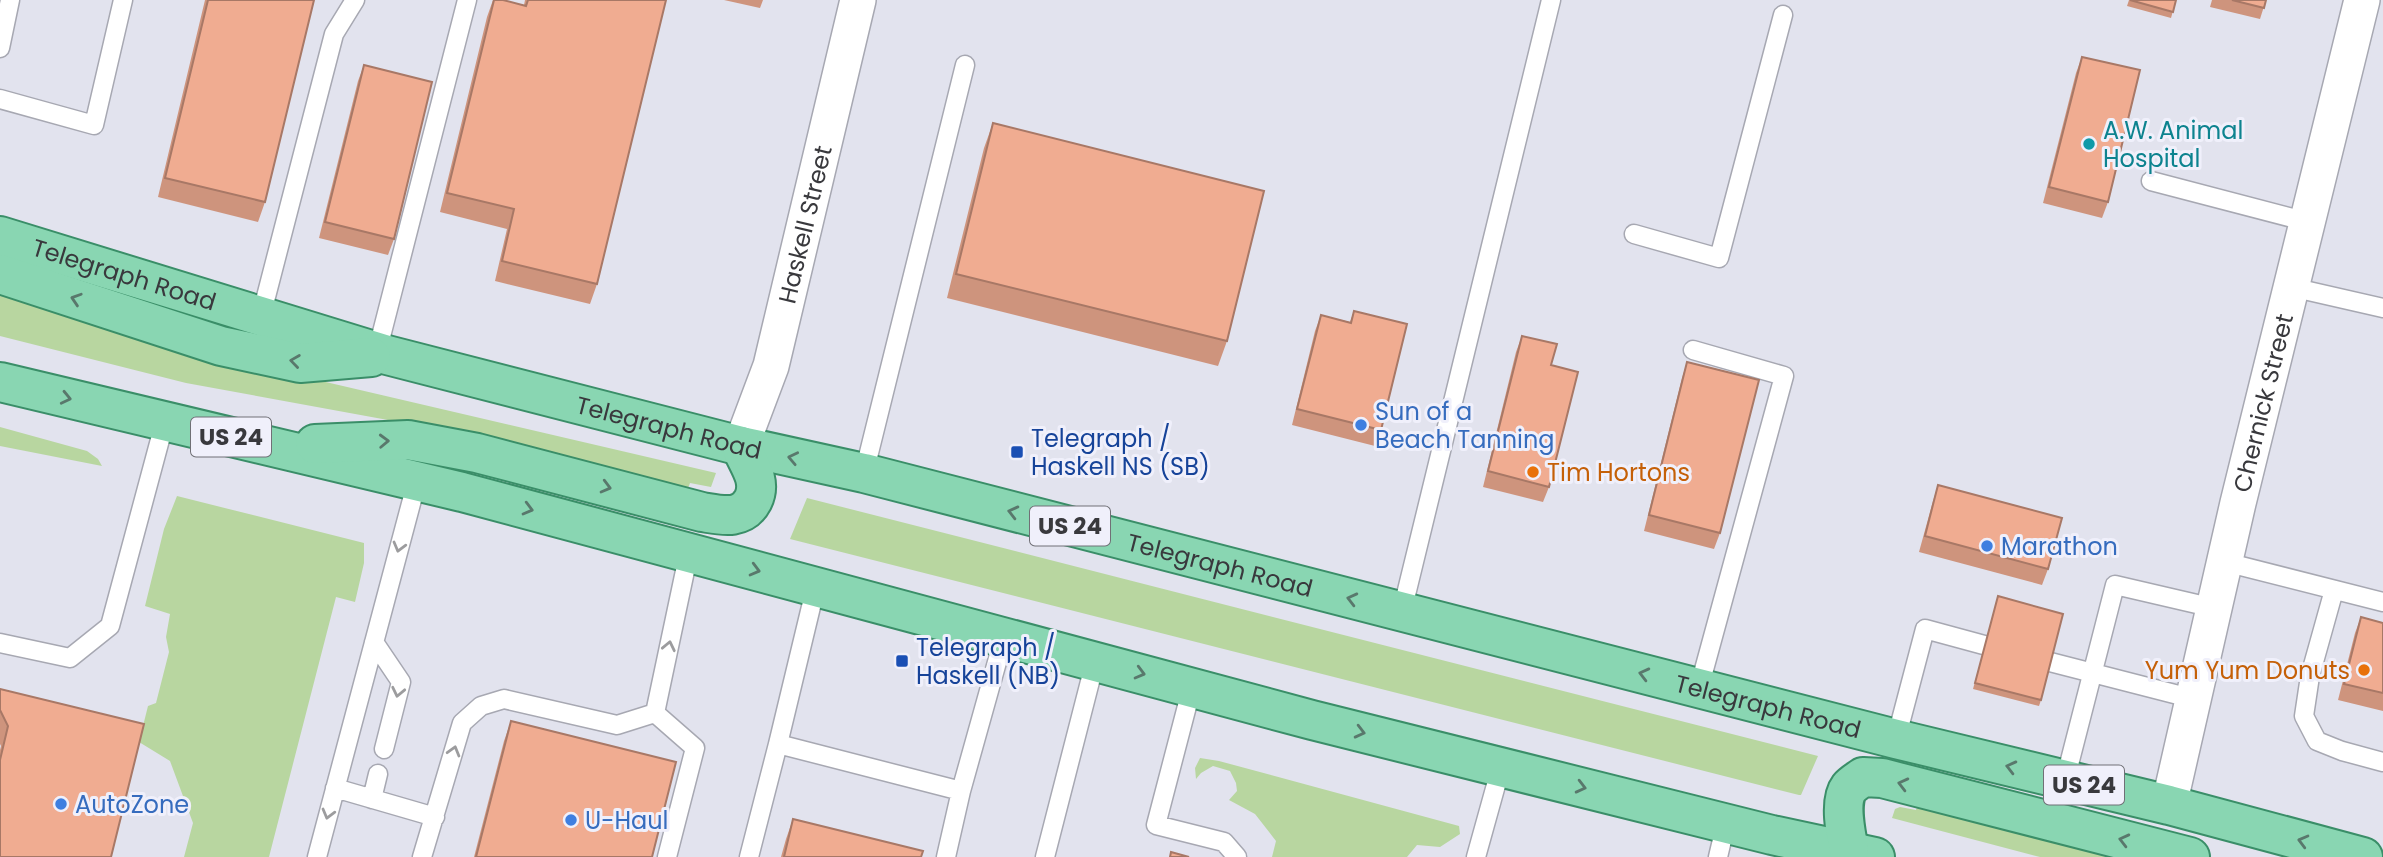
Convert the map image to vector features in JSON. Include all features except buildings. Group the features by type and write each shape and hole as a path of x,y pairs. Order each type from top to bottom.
{"main road":[{"name":"Telegraph Road","path":"0,236 382,354 741,446 864,473 1896,739 2169,805 2363,857"},
{"path":"0,274 220,346 300,363 382,354"},
{"name":"US 24","path":"0,382 417,481 1501,767 1722,840 1857,855"},
{"path":"267,446 408,440 477,453 702,512 723,515 740,515 750,506 756,494 755,480 741,446"},
{"path":"1857,855 1844,822 1849,788 1863,777 1882,778 2190,857"}],"street":[{"name":"Haskell Street","path":"741,446 771,366 858,0"},
{"name":"Chernick Street","path":"2169,805 2225,562 2362,0"}],"lane":[{"path":"0,48 10,0"},
{"path":"0,99 93,125 123,0"},
{"path":"261,316 334,34 355,0"},
{"path":"382,354 467,0"},
{"path":"1402,611 1551,0"},
{"path":"1634,234 1719,258 1783,15"},
{"path":"864,473 965,65"},
{"path":"2151,180 2308,222"},
{"path":"2291,287 2383,308"},
{"path":"1693,350 1784,376 1699,688"},
{"path":"0,643 70,658 110,626 165,421"},
{"path":"317,857 417,481"},
{"path":"655,713 689,552"},
{"path":"2225,562 2383,602"},
{"path":"2065,780 2115,585 2214,608"},
{"path":"748,857 816,586"},
{"path":"2334,590 2310,676 2304,716 2317,741 2383,762"},
{"path":"1896,739 1925,629 1984,645"},
{"path":"946,857 961,791 1004,637"},
{"path":"374,642 401,682 384,749"},
{"path":"1045,857 1095,662"},
{"path":"2050,662 2194,699"},
{"path":"1192,687 1156,825 1224,842 1237,857"},
{"path":"422,857 462,723 481,706 504,699 617,725 655,713"},
{"path":"655,713 695,748 667,857"},
{"path":"778,744 961,791"},
{"path":"1476,857 1501,767"},
{"path":"372,799 377,774"},
{"path":"335,788 435,817"}],"green space":[{"path":"0,287 214,356 716,473 711,487 690,483 687,491 448,431 186,383 0,336"},
{"path":"0,427 87,451 98,459 102,466 0,446"},
{"path":"177,496 364,543 364,563 355,602 336,597 269,857 184,857 193,823 170,761 139,742 148,706 156,703 169,652 166,637 170,614 145,606 164,529"},
{"path":"807,498 1818,756 1799,795 790,539"},
{"path":"1200,758 1459,826 1460,834 1440,847 1417,845 1407,857 1272,857 1276,841 1255,814 1229,800 1237,791 1230,771 1213,766 1196,779 1195,768"},
{"path":"1919,801 2132,857 2040,857 1892,818 1895,809 1900,807 1916,810"}],"place":[{"name":"A.W. Animal Hospital","path":"2089,144"},
{"name":"Sun of a Beach Tanning","path":"1361,425"},
{"name":"Telegraph / Haskell NS (SB)","path":"1017,452"},
{"name":"Tim Hortons","path":"1533,472"},
{"name":"Marathon","path":"1987,546"},
{"name":"Telegraph / Haskell (NB)","path":"902,661"},
{"name":"Yum Yum Donuts","path":"2364,670"},
{"name":"AutoZone","path":"61,804"},
{"name":"U-Haul","path":"571,820"}]}
